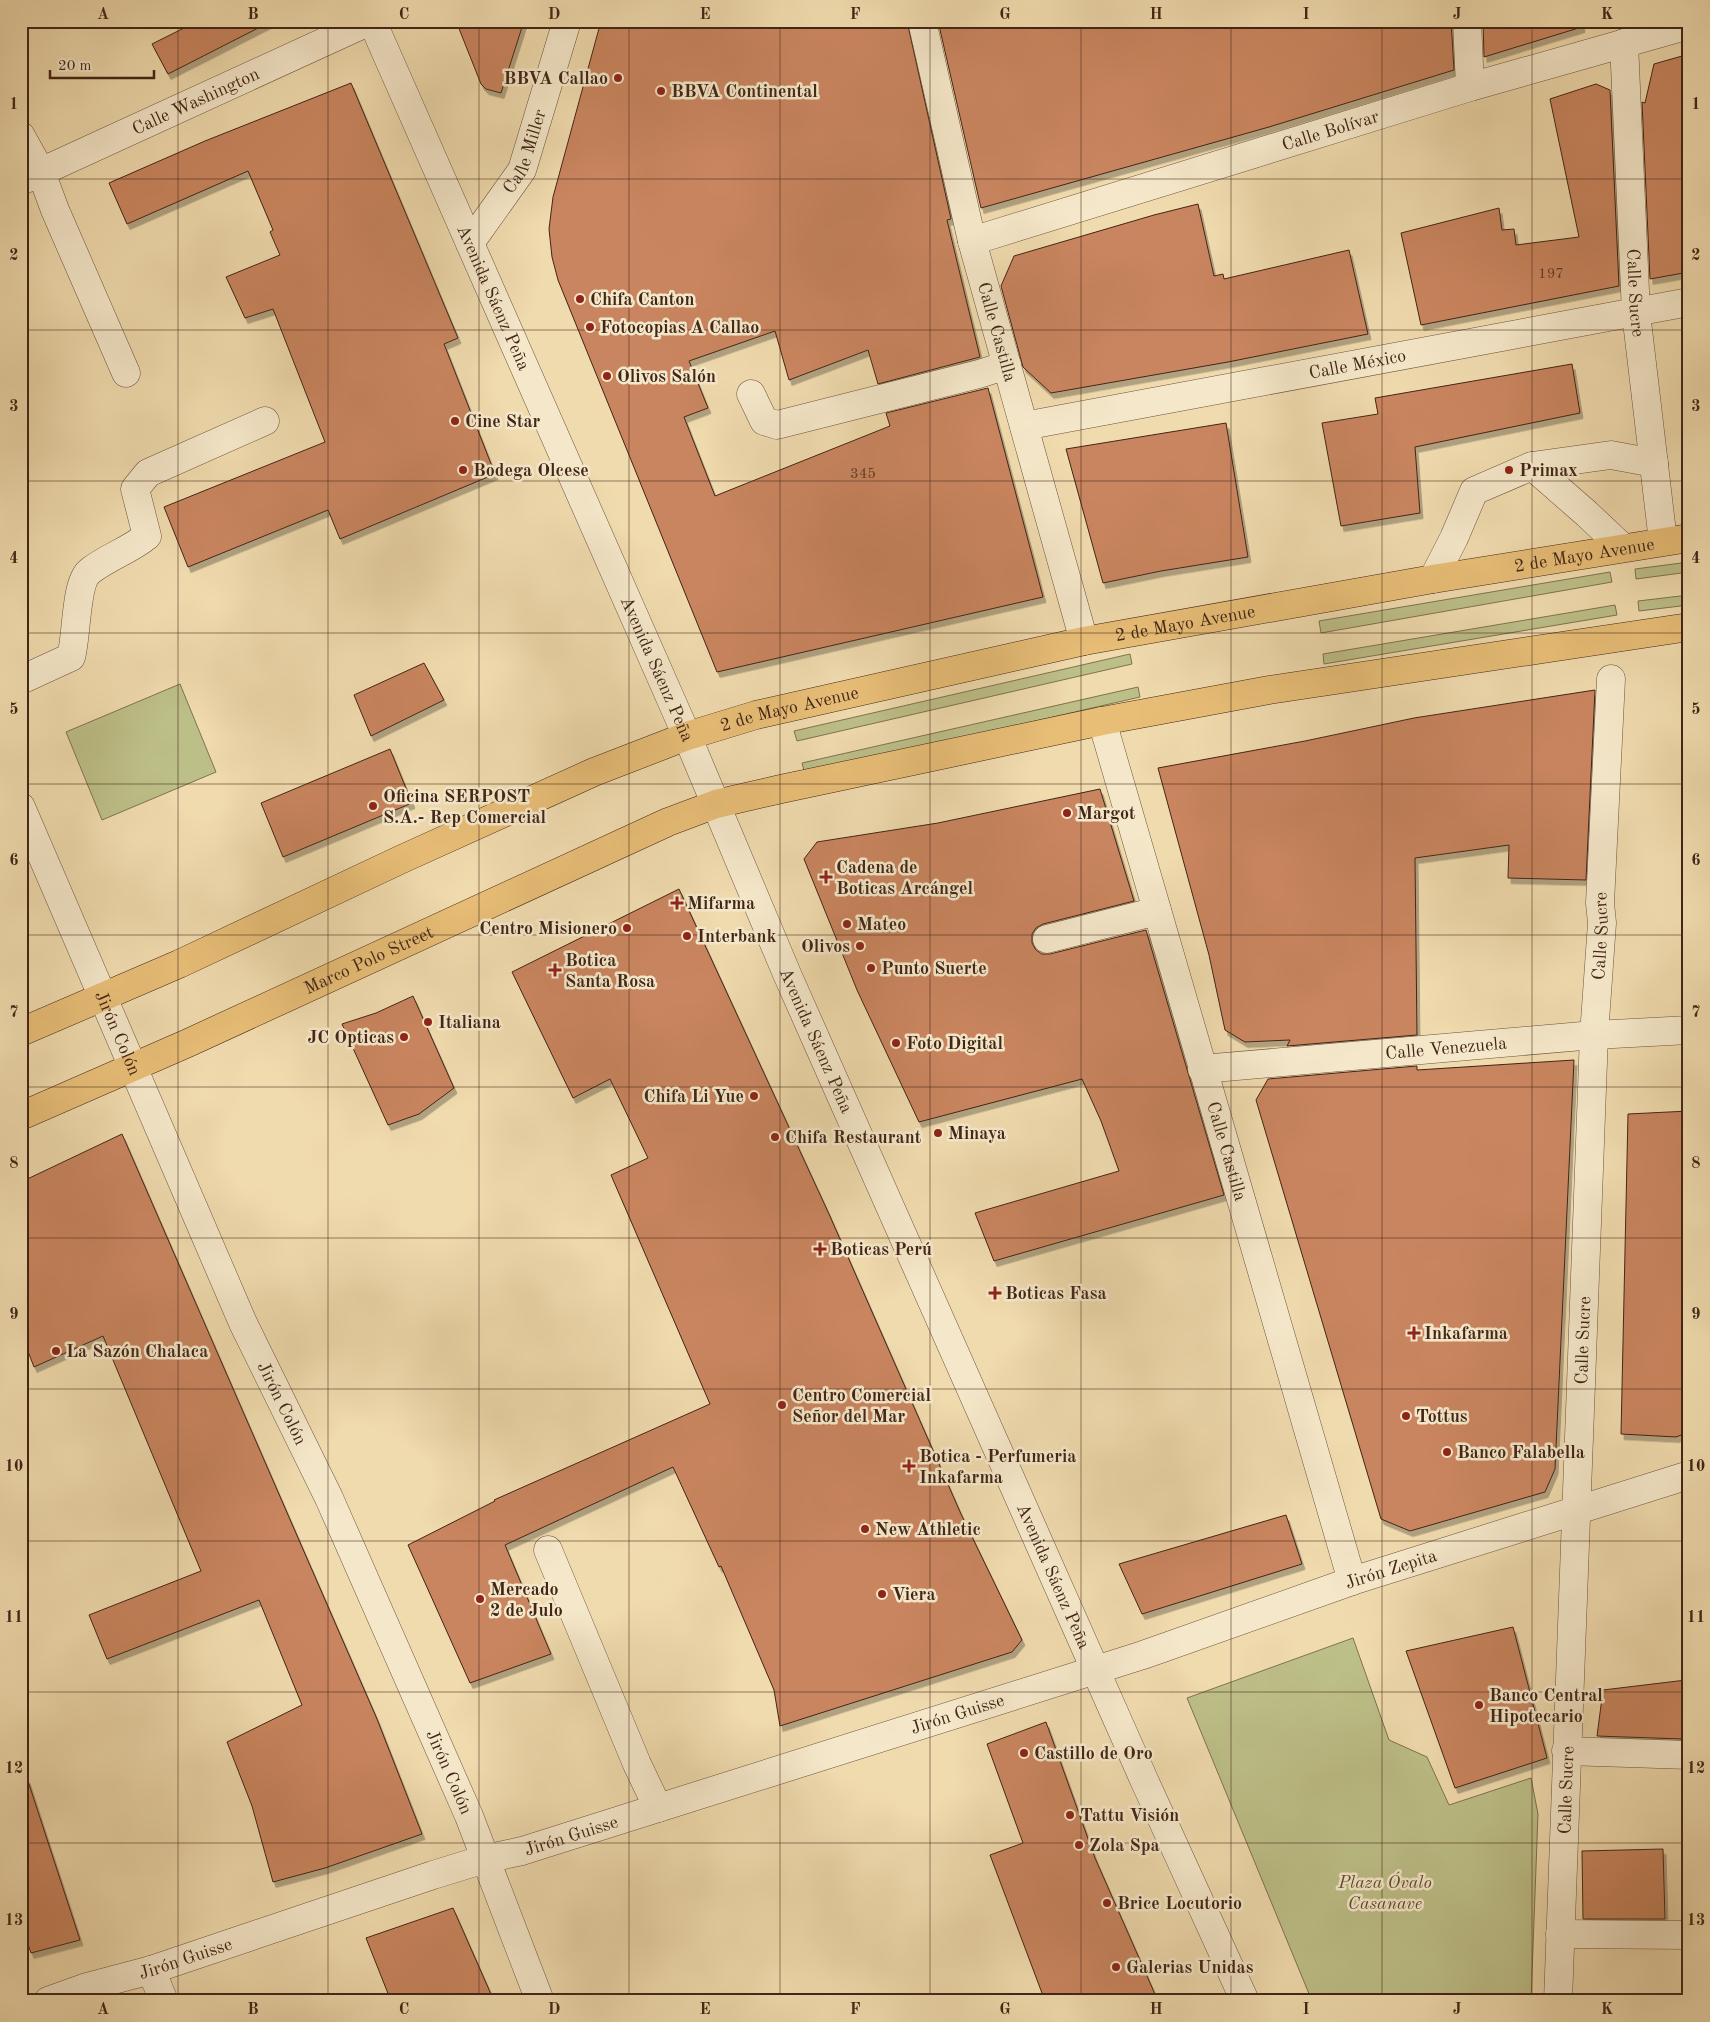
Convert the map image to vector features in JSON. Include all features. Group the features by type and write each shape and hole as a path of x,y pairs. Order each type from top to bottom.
{"main road":[{"name":"2 de Mayo Avenue","path":"687,736 756,715 1084,641 1433,579 1676,539"},
{"path":"716,804 1102,721 1269,690 1689,627"},
{"path":"21,1032 179,964 393,863 594,772 687,736"},
{"name":"Marco Polo Street","path":"21,1116 134,1067 668,822 716,804"}],"street":[{"name":"Calle Washington","path":"31,176 371,21"},
{"name":"Avenida Sáenz Peña","path":"371,21 687,736 787,974 1245,2001"},
{"name":"Calle Miller","path":"470,243 522,170 567,21"},
{"name":"Calle Castilla","path":"922,21 972,241 1084,641"},
{"path":"1467,21 1470,87"},
{"name":"Calle Bolívar","path":"972,241 1470,87 1689,25"},
{"name":"Calle Sucre","path":"1624,43 1636,313 1654,463 1676,539"},
{"path":"21,136 31,176 55,210 126,372"},
{"name":"Calle México","path":"1024,426 1689,302"},
{"path":"751,394 764,421 777,425 1007,365"},
{"path":"21,680 71,657 74,646 80,589 88,572 137,544 147,536 135,489 148,473 265,421"},
{"path":"1433,579 1454,538 1474,491 1532,466 1611,455 1654,463"},
{"path":"1532,466 1622,547"},
{"name":"Calle Sucre","path":"1558,2001 1594,1035 1602,923 1600,903 1611,679"},
{"name":"Calle Castilla","path":"1102,721 1352,1581"},
{"name":"Jirón Colón","path":"21,807 243,1323 329,1498 469,1816 540,2001"},
{"path":"1047,939 1156,911"},
{"name":"Calle Venezuela","path":"1202,1069 1594,1035 1689,1030"},
{"name":"Jirón Zepita","path":"1096,1670 1352,1581 1689,1475"},
{"path":"548,1550 637,1764 658,1808"},
{"name":"Jirón Guisse","path":"48,2001 87,1987 151,1970 485,1859 522,1851 1096,1670"},
{"path":"1566,1751 1689,1756"},
{"path":"1560,1934 1689,1935"},
{"path":"151,1970 164,2001"}],"green space":[{"path":"1689,562 1689,572 1636,579 1635,569"},
{"path":"1610,572 1612,582 1321,633 1319,621"},
{"path":"1689,595 1689,605 1639,611 1638,601"},
{"path":"1615,605 1617,615 1324,664 1323,654"},
{"path":"1130,654 1132,664 797,741 794,731"},
{"path":"180,684 216,772 102,820 66,732"},
{"path":"1138,687 1140,697 805,774 802,763"},
{"name":"Plaza Óvalo Casanave","path":"1353,1638 1389,1740 1427,1757 1449,1805 1531,1778 1538,1814 1531,2001 1312,2001 1187,1698"}],"building":[{"path":"198,21 272,21 168,74 152,44"},
{"path":"456,21 524,21 501,93 486,89 481,84"},
{"path":"601,21 907,21 951,219 947,220 980,357 878,384 868,350 789,380 775,331 689,361 708,408 684,417 715,496 890,426 886,413 988,388 1043,597 717,672 558,280 552,257 549,229 553,197"},
{"path":"938,21 1451,21 1454,70 1269,127 981,208"},
{"path":"1483,21 1581,21 1582,27 1484,57"},
{"path":"1689,54 1689,272 1650,279 1642,102 1645,103 1654,64"},
{"path":"351,83 458,338 444,344 495,474 340,539 328,510 188,567 164,507 325,442 273,309 245,318 226,277 280,255 270,232 273,230 248,171 127,224 109,183 205,141"},
{"path":"1596,84 1610,90 1619,286 1421,325 1401,233 1499,208 1502,230 1514,229 1516,245 1579,237 1550,99"},
{"path":"1198,204 1214,276 1223,274 1224,279 1349,250 1368,334 1228,362 1051,393 1023,367 1001,286 1014,256"},
{"path":"1572,364 1580,413 1415,447 1420,513 1341,526 1322,423 1378,414 1375,398"},
{"path":"1226,423 1248,557 1161,571 1103,583 1066,449"},
{"path":"424,663 444,700 371,736 354,695"},
{"path":"1595,690 1586,880 1508,878 1509,845 1415,858 1417,1035 1287,1046 1290,1040 1245,1042 1225,1030 1209,955 1158,768 1305,741 1414,718"},
{"path":"390,749 412,803 283,857 261,803"},
{"path":"1100,789 1134,901 1043,924 1036,928 1032,934 1032,943 1036,950 1042,954 1050,954 1146,930 1224,1195 994,1261 975,1213 1119,1171 1101,1121 1082,1079 919,1122 857,990 804,859 817,842 938,823"},
{"path":"679,889 829,1214 961,1514 1022,1640 1012,1652 780,1726 774,1690 721,1566 719,1567 673,1467 505,1545 551,1654 470,1683 408,1545 494,1500 710,1404 611,1175 648,1158 610,1079 573,1098 512,972"},
{"path":"413,996 454,1088 419,1114 388,1125 342,1024 376,1013"},
{"path":"1574,1060 1555,1469 1545,1492 1410,1531 1381,1519 1256,1100 1268,1079 1417,1066 1417,1070"},
{"path":"1689,1111 1689,1432 1676,1437 1621,1434 1628,1114"},
{"path":"122,1134 377,1719 422,1834 325,1868 273,1882 252,1806 227,1742 302,1705 259,1600 107,1659 89,1615 201,1571 103,1336 34,1367 21,1333 21,1182"},
{"path":"1286,1515 1302,1564 1142,1614 1119,1564"},
{"name":"Banco Central Hipotecario","path":"1513,1627 1547,1758 1455,1788 1406,1651"},
{"path":"1686,1680 1683,1739 1597,1736 1603,1690"},
{"path":"1046,1722 1095,1858 1158,2001 1045,2001 990,1855 1023,1843 987,1744"},
{"path":"21,1778 27,1778 80,1940 31,1953 21,1924"},
{"path":"1663,1849 1665,1919 1583,1919 1582,1851"},
{"path":"453,1908 494,2001 391,2001 366,1938"}],"place":[{"name":"BBVA Callao","path":"618,78"},
{"name":"BBVA Continental","path":"661,91"},
{"name":"Chifa Canton","path":"580,299"},
{"name":"Fotocopias A Callao","path":"590,327"},
{"name":"Olivos Salón","path":"607,376"},
{"name":"Cine Star","path":"455,421"},
{"name":"Bodega Olcese","path":"463,470"},
{"name":"Primax","path":"1509,470"},
{"name":"Oficina SERPOST S.A.- Rep Comercial","path":"373,806"},
{"name":"Margot","path":"1067,813"},
{"name":"Cadena de Boticas Arcángel","path":"826,877"},
{"name":"Mifarma","path":"677,903"},
{"name":"Mateo","path":"847,924"},
{"name":"Centro Misionero","path":"627,928"},
{"name":"Interbank","path":"687,936"},
{"name":"Olivos","path":"860,946"},
{"name":"Punto Suerte","path":"871,968"},
{"name":"Botica Santa Rosa","path":"555,970"},
{"name":"Italiana","path":"428,1022"},
{"name":"JC Opticas","path":"404,1037"},
{"name":"Foto Digital","path":"896,1043"},
{"name":"Chifa Li Yue","path":"754,1096"},
{"name":"Minaya","path":"938,1133"},
{"name":"Chifa Restaurant","path":"775,1137"},
{"name":"Boticas Perú","path":"820,1249"},
{"name":"Boticas Fasa","path":"995,1293"},
{"name":"Inkafarma","path":"1414,1333"},
{"name":"La Sazón Chalaca","path":"56,1351"},
{"name":"Centro Comercial Señor del Mar","path":"782,1405"},
{"name":"Tottus","path":"1406,1416"},
{"name":"Banco Falabella","path":"1447,1452"},
{"name":"Botica - Perfumeria Inkafarma","path":"909,1466"},
{"name":"New Athletic","path":"865,1529"},
{"name":"Viera","path":"882,1594"},
{"name":"Mercado 2 de Julo","path":"480,1599"},
{"name":"Banco Central Hipotecario","path":"1479,1705"},
{"name":"Castillo de Oro","path":"1024,1753"},
{"name":"Tattu Visión","path":"1070,1815"},
{"name":"Zola Spa","path":"1079,1845"},
{"name":"Brice Locutorio","path":"1107,1903"},
{"name":"Galerias Unidas","path":"1116,1967"}]}
